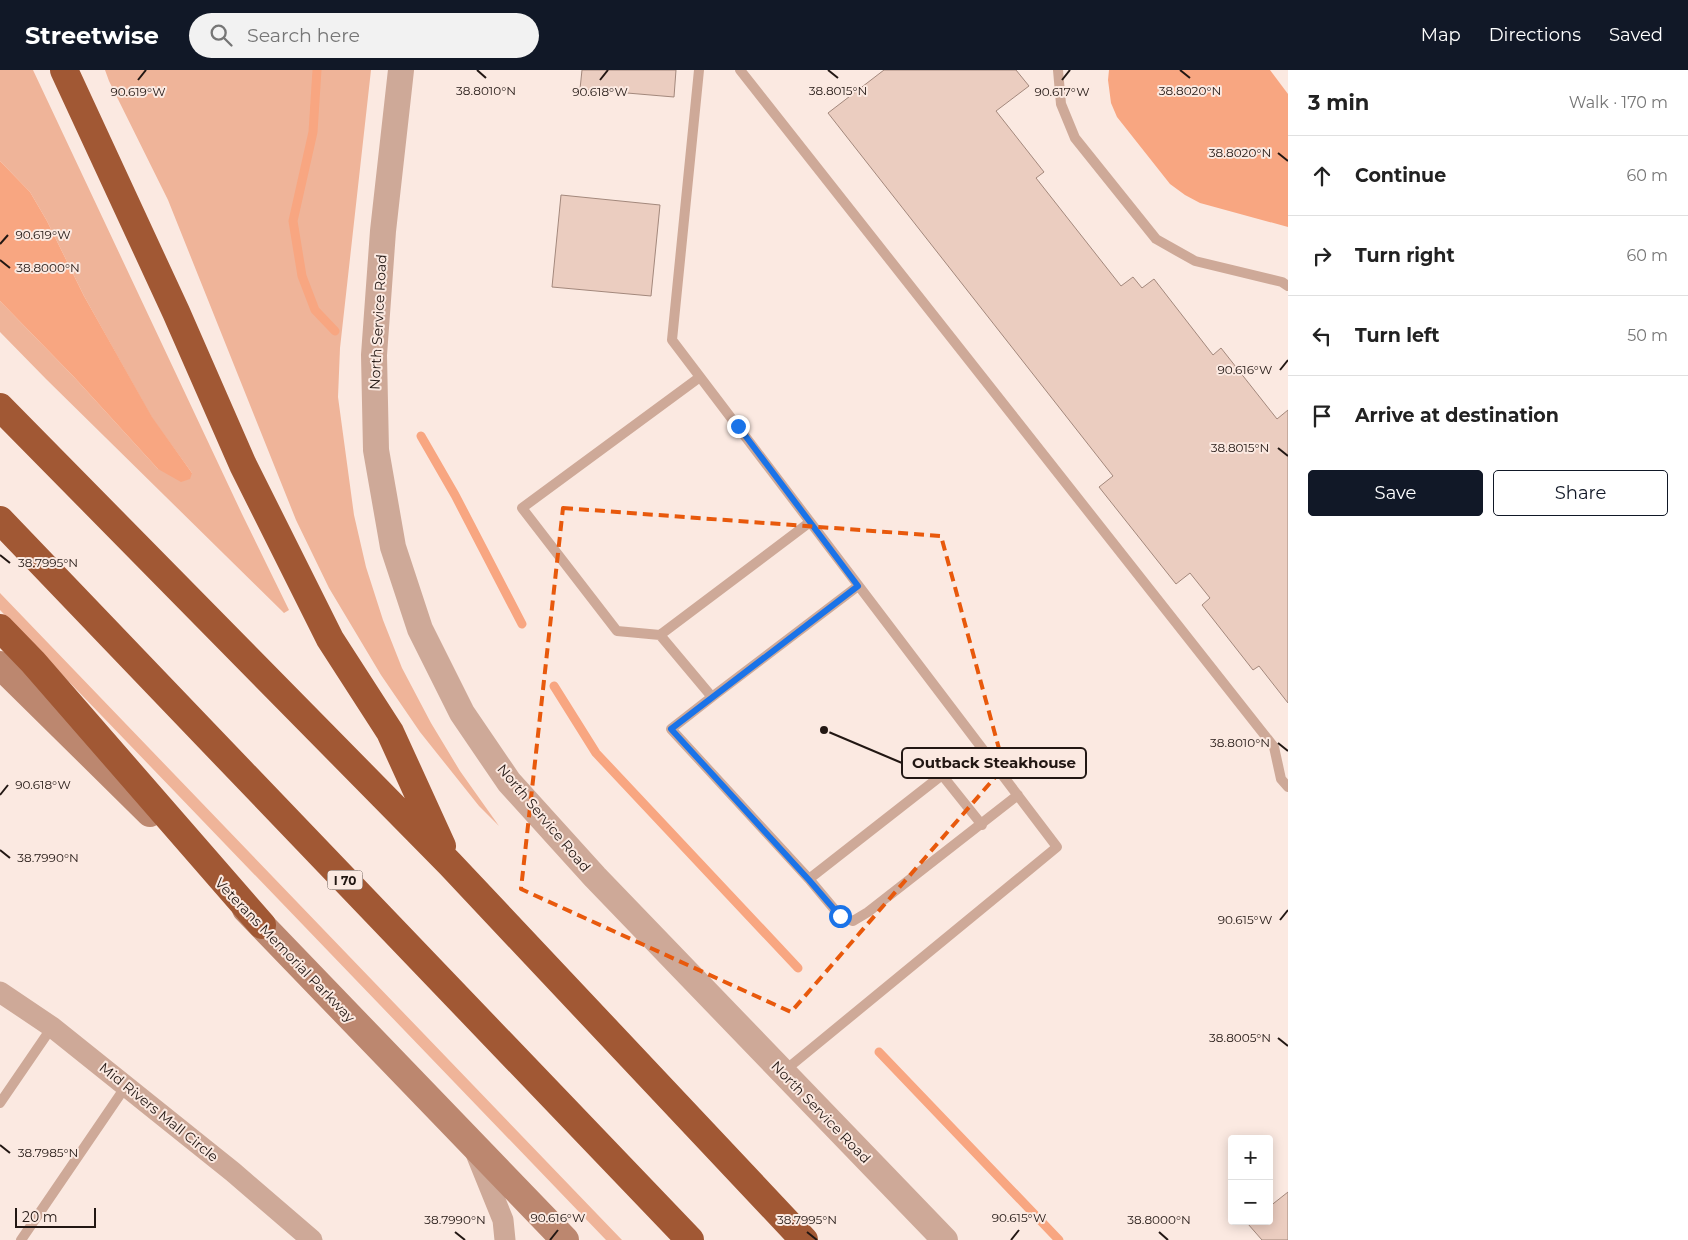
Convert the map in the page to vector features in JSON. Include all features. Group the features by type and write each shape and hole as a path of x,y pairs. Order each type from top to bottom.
{"highway":[{"path":"64,70 176,312 243,466 330,638 390,732 450,864"},
{"path":"0,407 450,864 804,1240"},
{"name":"I 70","path":"0,520 690,1240"},
{"path":"0,628 33,662 262,925"}],"main road":[{"name":"Veterans Memorial Parkway","path":"0,665 262,925 565,1240"}],"street":[{"name":"North Service Road","path":"401,70 383,231 375,345 376,450 393,547 420,629 462,712 510,782 594,877 945,1240"},
{"name":"Mid Rivers Mall Circle","path":"0,992 52,1027 233,1172 312,1240"},
{"path":"472,1144 502,1220 505,1240"}],"lane":[{"path":"699,70 672,340 1057,847 783,1072"},
{"path":"740,70 1274,747 1281,778 1288,787"},
{"path":"1058,70 1061,104 1075,138 1156,238 1195,261 1282,282 1288,286"},
{"path":"700,377 522,508 617,631 660,635 810,522"},
{"path":"858,586 671,729 840,916 853,921 868,912 982,825 1018,795"},
{"path":"660,635 712,697"},
{"path":"809,880 942,775 982,825"},
{"path":"0,1103 52,1027"},
{"path":"21,1240 126,1086"}],"highlighted area":[{"path":"563,508 941,536 1004,767 791,1012 521,889"}],"shaded area":[{"path":"0,70 33,70 289,610 284,613 0,332 0,301 74,377 158,469 192,473 152,418 84,296 47,221 30,192 0,161"},
{"path":"105,70 371,70 340,348 338,397 354,515 366,567 383,620 402,668 431,723 460,771 499,826 479,806 420,732 381,675 329,588 296,520 168,200"},
{"path":"1109,70 1270,70 1288,94 1288,227 1200,203 1170,184 1117,117 1111,103 1108,80"},
{"path":"0,161 30,192 47,221 84,296 152,417 192,473 190,479 181,482 158,469 74,377 0,301"},
{"path":"0,593 622,1240 606,1240 0,610"}],"building":[{"path":"582,70 676,70 674,97 580,89"},
{"path":"884,70 1016,70 1029,86 996,111 1044,172 1036,178 1121,286 1133,277 1142,288 1154,279 1213,355 1221,348 1277,419 1288,410 1288,703 1259,666 1253,670 1202,605 1210,598 1190,573 1176,584 1099,487 1113,476 828,113"},
{"path":"561,195 660,205 651,296 552,287"},
{"path":"1288,1192 1288,1240 1262,1240 1249,1225 1273,1225 1273,1204"}],"waterway":[{"path":"317,70 313,132 293,221 302,276 315,310 335,331"},
{"path":"421,436 455,495 522,624"},
{"path":"554,686 596,753 798,968"},
{"path":"879,1052 1059,1240"}],"place":[{"name":"Outback Steakhouse","path":"824,730"}],"route":[{"path":"738,426 858,586 671,729 840,916"}]}
